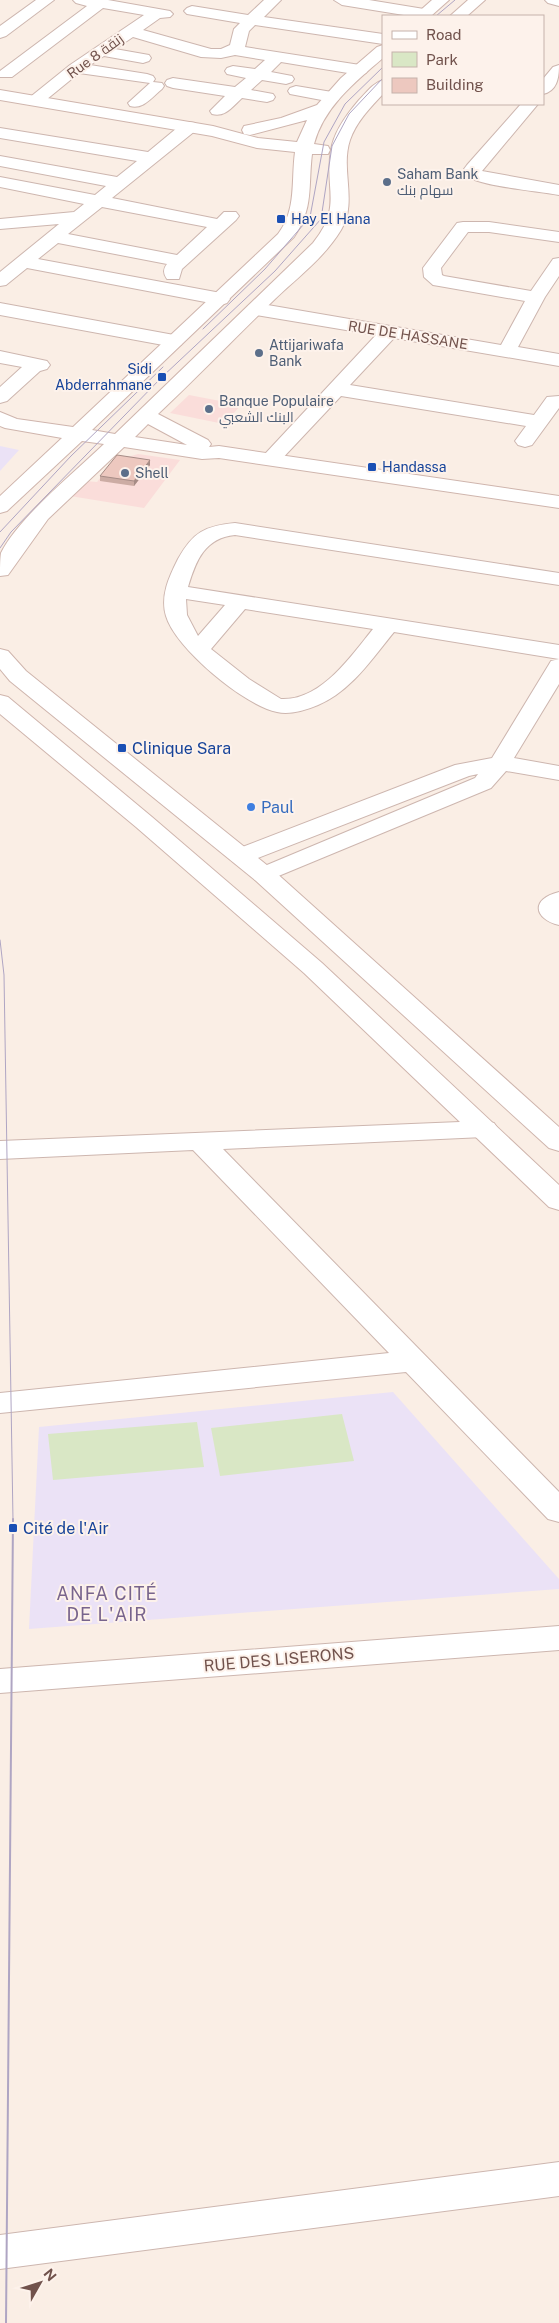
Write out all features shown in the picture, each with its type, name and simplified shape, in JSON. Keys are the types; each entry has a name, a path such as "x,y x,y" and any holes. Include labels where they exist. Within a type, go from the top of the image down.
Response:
{"street":[{"path":"0,34 46,0"},
{"path":"81,0 157,13 187,13 251,20 382,39"},
{"path":"187,13 208,0"},
{"path":"233,50 238,44 242,29 273,0"},
{"path":"342,0 423,15 441,0"},
{"path":"459,15 477,0"},
{"path":"553,0 559,1"},
{"path":"6,74 100,3"},
{"name":"Rue 8 زنقة","path":"35,101 76,68 157,13"},
{"path":"129,31 196,52 213,53 233,50 360,70"},
{"path":"100,51 143,58"},
{"path":"0,507 82,431 174,341 276,247 298,216 303,198 304,149 310,132 328,103 360,70 382,51"},
{"path":"136,103 196,52"},
{"path":"218,111 278,57"},
{"path":"76,68 166,76 238,93 267,97"},
{"path":"233,70 291,85 328,103"},
{"path":"549,87 559,70"},
{"path":"0,570 26,533 41,516 147,416 313,253 333,228 341,201 341,143 360,110 382,86"},
{"path":"0,95 213,131 257,143 304,149 341,143"},
{"path":"250,130 286,122 328,103"},
{"path":"529,105 473,169 474,174 559,190"},
{"path":"0,281 189,127"},
{"path":"213,131 310,132 341,143"},
{"path":"0,133 148,161"},
{"path":"0,139 148,161"},
{"path":"2,164 120,183"},
{"path":"0,182 222,225"},
{"path":"162,288 172,280 173,268 222,225 235,211"},
{"path":"0,224 78,217"},
{"path":"536,297 445,283 433,277 432,268 460,228 468,226 559,237"},
{"path":"54,237 181,261"},
{"path":"23,262 221,299"},
{"path":"507,351 536,297 558,265"},
{"path":"0,309 174,341"},
{"name":"RUE DE HASSANE","path":"256,309 559,360"},
{"path":"271,459 388,332"},
{"path":"0,357 38,364 0,397"},
{"path":"336,388 539,422"},
{"path":"525,441 554,401"},
{"path":"147,416 201,444"},
{"path":"0,417 12,424 82,431 202,453 220,452 559,502"},
{"path":"123,438 208,445 220,452"},
{"path":"388,625 335,686 322,695 287,706 278,706 267,702 187,636 177,617 175,591 187,563 202,538 215,532 235,529 559,579"},
{"path":"175,591 559,652"},
{"path":"200,648 240,602"},
{"path":"0,657 24,680 264,875 559,1142"},
{"path":"264,875 483,783 500,763 559,666"},
{"path":"0,702 229,894 313,968 559,1201"},
{"path":"241,856 463,770 500,763 559,773"},
{"path":"0,1150 484,1129"},
{"path":"200,1141 559,1511"},
{"path":"0,1403 414,1361"},
{"name":"RUE DES LISERONS","path":"0,1681 559,1638"},
{"path":"0,2252 559,2179"}],"shaded area":[{"path":"189,395 241,405 224,424 170,413"},
{"path":"0,446 19,450 0,471"},
{"path":"138,454 180,460 144,508 70,496 85,481 97,482 114,461"},
{"path":"393,1392 559,1579 559,1589 29,1629 39,1427"}],"green space":[{"path":"342,1414 354,1461 220,1476 211,1428"},
{"path":"197,1422 204,1467 53,1480 48,1434"}],"building":[{"name":"Shell","path":"117,455 150,460 134,481 100,476"}],"tram line":[{"path":"437,15 455,0"},
{"path":"203,329 265,269 310,217 324,142 345,104 382,68"},
{"path":"0,548 11,532 162,377 275,271 321,219 332,146 349,114 382,79"},
{"path":"0,532 71,456 163,367"},
{"path":"0,940 4,975 13,1520"},
{"path":"6,2323 13,1520"}],"place":[{"name":"Saham Bank سهام بنك","path":"387,182"},
{"name":"Hay El Hana","path":"281,219"},
{"name":"Attijariwafa Bank","path":"259,353"},
{"name":"Sidi Abderrahmane","path":"162,377"},
{"name":"Banque Populaire البنك الشعبي","path":"209,409"},
{"name":"Handassa","path":"372,467"},
{"name":"Shell","path":"125,473"},
{"name":"Clinique Sara","path":"122,748"},
{"name":"Paul","path":"251,807"},
{"name":"Cité de l'Air","path":"13,1528"}],"district":[{"name":"ANFA CITÉ DE L'AIR","path":"107,1604"}]}
